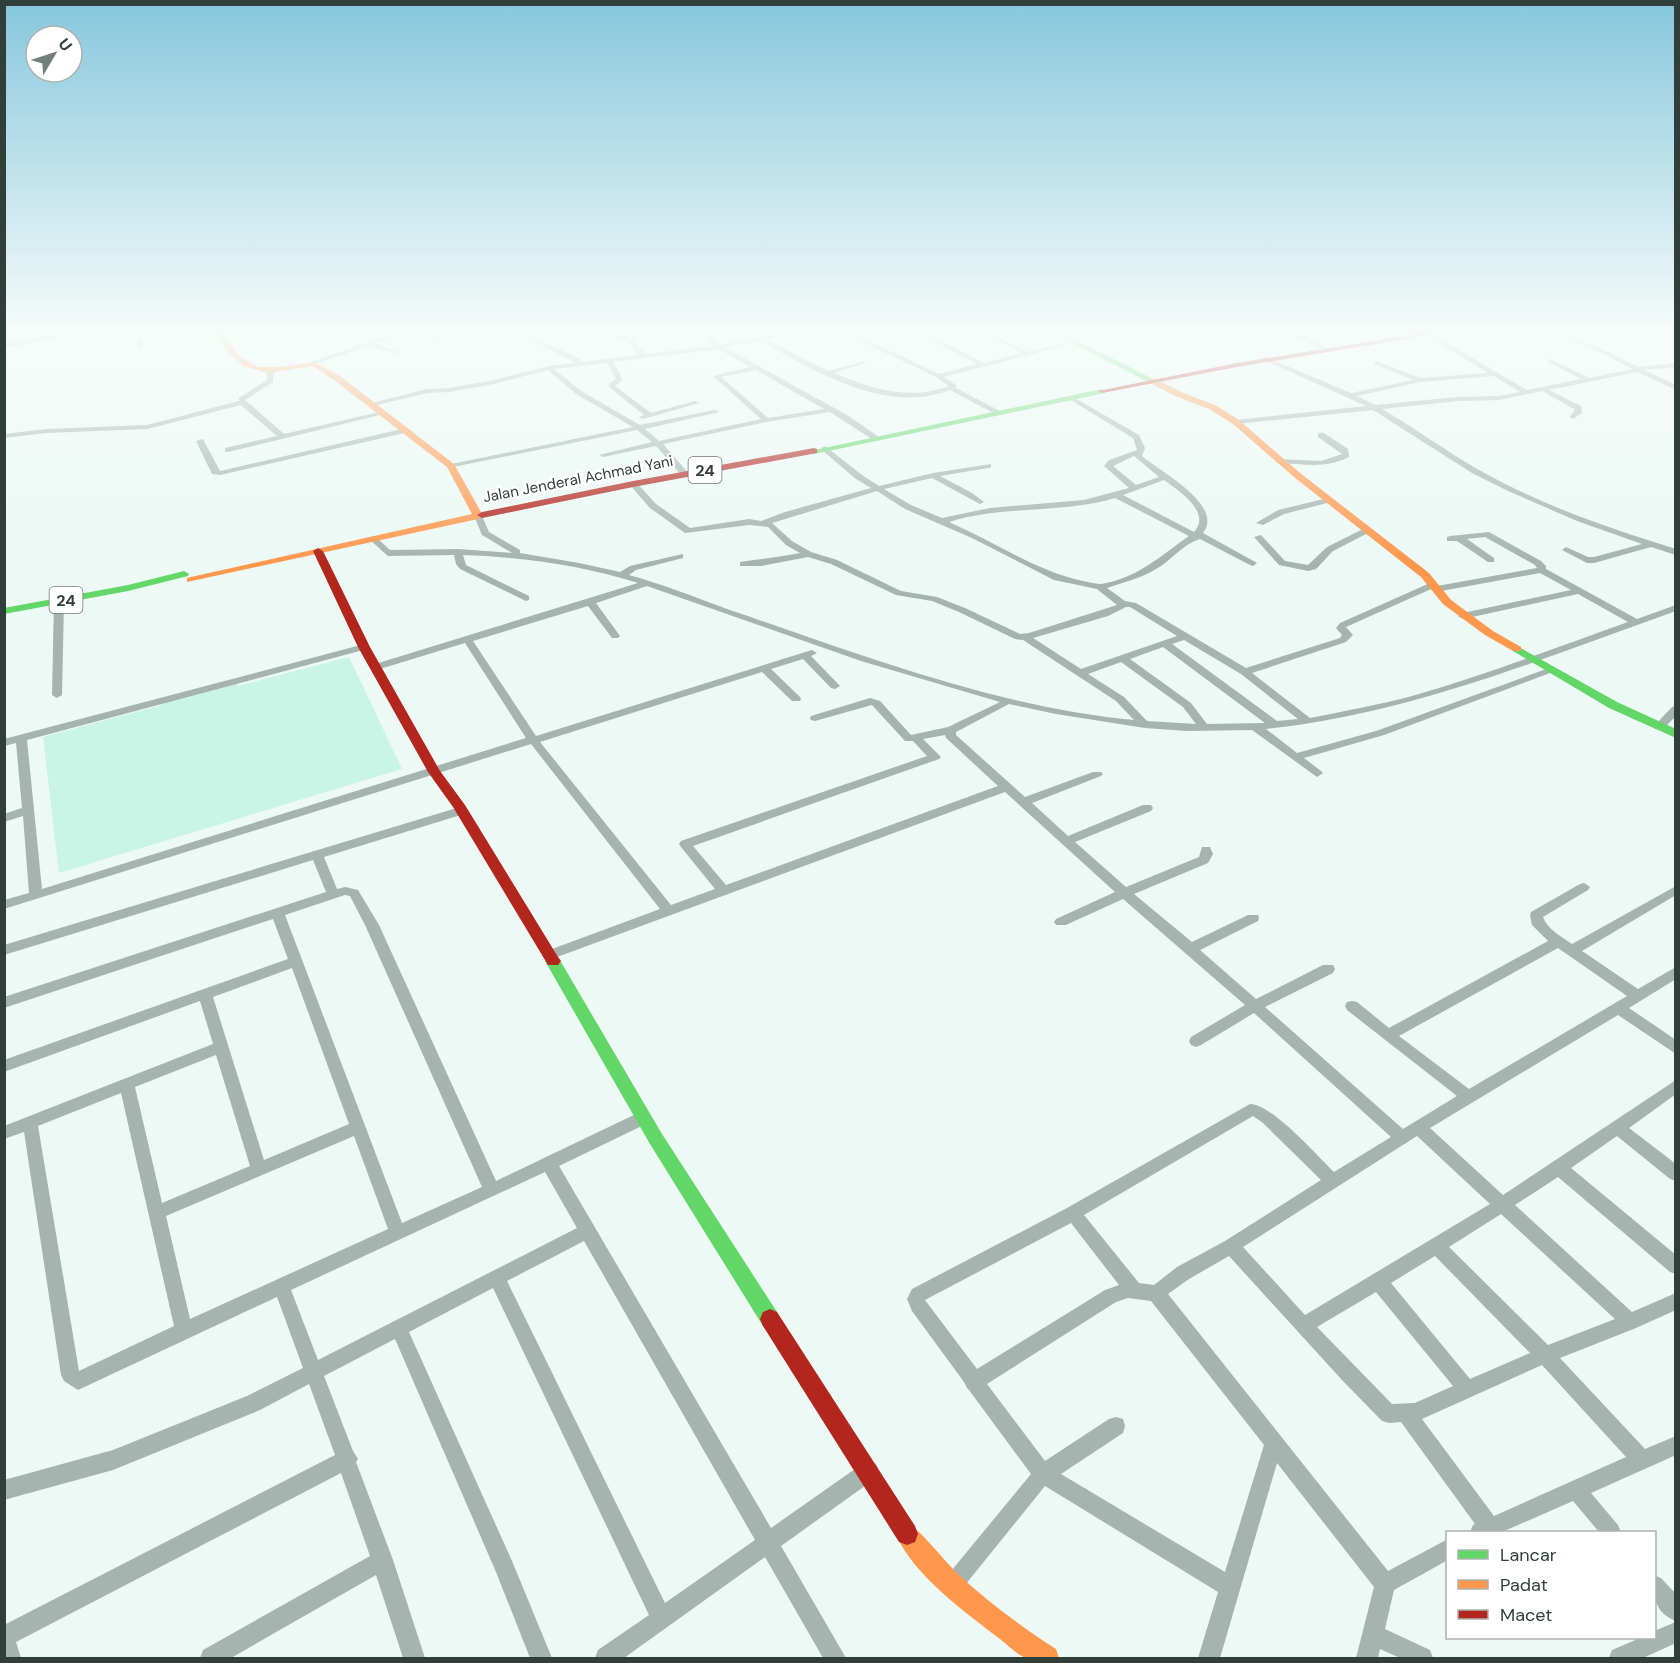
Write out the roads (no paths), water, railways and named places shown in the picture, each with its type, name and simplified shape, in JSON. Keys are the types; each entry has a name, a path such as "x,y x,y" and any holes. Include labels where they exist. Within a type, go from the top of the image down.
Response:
{"main road":[{"path":"375,407 451,466 478,516"},
{"name":"Jalan Jenderal Achmad Yani","path":"4,611 128,588 159,586 188,577 257,565 633,484 878,439 1029,407"},
{"path":"1211,407 1236,422 1279,461 1425,575 1464,616 1534,660 1613,705 1676,734"},
{"path":"318,551 364,647 435,772 549,955 643,1118 915,1546 953,1584 1007,1632 1047,1659"}],"street":[{"path":"4,436 46,431 147,427 229,407"},
{"path":"248,407 283,437"},
{"path":"604,407 640,428 659,443 685,474"},
{"path":"638,407 649,415"},
{"path":"627,421 681,407"},
{"path":"751,407 766,420"},
{"path":"825,407 878,439"},
{"path":"985,407 997,413"},
{"path":"1085,407 1136,437 1141,448 1108,466 1134,488"},
{"path":"1371,407 1501,485 1614,533 1676,552"},
{"path":"1236,422 1396,407"},
{"path":"1573,417 1578,413 1578,408 1575,407"},
{"path":"603,455 766,420 831,410"},
{"path":"451,466 715,412"},
{"path":"228,450 384,414"},
{"path":"200,441 215,472 220,473 405,430"},
{"path":"1279,461 1298,460 1320,465 1346,454 1346,451 1321,435"},
{"path":"825,448 859,477 908,507 942,521 1057,578 1100,587 1122,603 1133,605 1245,672 1306,720"},
{"path":"1100,587 1148,570 1161,562 1170,553 1198,536 1203,523 1199,507 1166,477 1143,461 1137,452"},
{"path":"764,523 879,488 933,475 988,466"},
{"path":"933,475 980,502"},
{"path":"942,521 976,512 1072,504 1114,495 1166,477"},
{"path":"633,484 653,506 688,531 693,543"},
{"path":"1114,495 1253,563"},
{"path":"1260,523 1281,512 1328,500"},
{"path":"478,516 481,527 490,538 511,550 529,556 622,575 872,662 964,690 1073,715 1144,725 1252,727 1392,705 1534,660 1676,608"},
{"path":"688,531 749,522 764,523 777,529 789,543 808,554 834,562 899,593 934,599 1018,637 1026,638 1111,612 1121,607 1122,603"},
{"path":"1258,537 1282,563 1308,568 1313,567 1330,549 1367,530"},
{"path":"1491,560 1454,538 1486,534 1538,563 1542,566 1541,570"},
{"path":"374,539 388,553 458,552 529,556"},
{"path":"1566,550 1587,560 1594,560 1649,545"},
{"path":"458,552 460,564 463,567 526,598"},
{"path":"743,564 808,554"},
{"path":"622,575 641,566 680,556"},
{"path":"1245,672 1343,640 1348,635 1341,628 1343,626 1435,587 1541,570 1636,622"},
{"path":"376,667 590,603 646,583"},
{"path":"1464,616 1579,591"},
{"path":"57,695 59,601"},
{"path":"590,603 615,636"},
{"path":"1081,673 1186,636"},
{"path":"1026,638 1120,699 1144,725"},
{"path":"468,640 533,740 668,910"},
{"path":"1164,643 1275,725"},
{"path":"4,743 364,647"},
{"path":"4,905 808,654 835,686"},
{"path":"1122,658 1187,705 1204,727"},
{"path":"764,668 796,699"},
{"path":"1295,757 1380,733 1553,670"},
{"path":"815,718 870,701 876,704 909,739 951,730 1004,704 1006,700"},
{"path":"1659,727 1676,709"},
{"path":"1252,727 1259,729 1317,773"},
{"path":"951,730 950,736 954,742 1256,1005 1403,1137"},
{"path":"21,738 36,896"},
{"path":"723,890 685,844 934,757 918,741"},
{"path":"1024,802 1097,774"},
{"path":"549,955 1006,786"},
{"path":"1067,841 1147,808"},
{"path":"4,818 29,810"},
{"path":"4,950 460,811"},
{"path":"1061,922 1124,892 1204,860 1208,854 1206,850"},
{"path":"316,855 333,894"},
{"path":"1584,887 1536,915 1537,922 1558,941 1638,996"},
{"path":"1572,950 1675,890"},
{"path":"4,1003 333,894 345,891 354,893 372,925 492,1190"},
{"path":"277,912 398,1233"},
{"path":"1190,949 1253,918"},
{"path":"1388,1035 1558,941"},
{"path":"4,1066 295,962"},
{"path":"1196,1041 1256,1005 1328,969"},
{"path":"1156,1293 1183,1273 1231,1246 1403,1137 1676,972"},
{"path":"205,994 259,1169"},
{"path":"1352,1006 1469,1097"},
{"path":"1618,1008 1676,1048"},
{"path":"4,1133 221,1047"},
{"path":"127,1085 184,1330"},
{"path":"1304,1325 1379,1282 1559,1168 1676,1086"},
{"path":"1231,1588 1043,1474 973,1382 916,1299 918,1295 1073,1213 1239,1116 1256,1110 1268,1118 1333,1181"},
{"path":"30,1123 70,1377 78,1380 549,1164 643,1118"},
{"path":"156,1213 358,1127"},
{"path":"1419,1128 1630,1322"},
{"path":"1618,1128 1676,1174"},
{"path":"549,1164 835,1659"},
{"path":"1559,1168 1676,1266"},
{"path":"1073,1213 1133,1289"},
{"path":"4,1490 113,1460 253,1403 587,1231"},
{"path":"1231,1246 1377,1404 1389,1414 1415,1412 1676,1301"},
{"path":"1436,1246 1545,1355 1642,1461"},
{"path":"497,1278 661,1617"},
{"path":"1379,1282 1467,1389"},
{"path":"281,1285 348,1459 414,1659"},
{"path":"973,1382 1111,1296 1133,1289 1156,1293 1385,1584"},
{"path":"399,1329 505,1568 541,1659"},
{"path":"1406,1413 1485,1530 1676,1445"},
{"path":"953,1584 1043,1474 1116,1426"},
{"path":"1209,1659 1274,1442"},
{"path":"10,1659 5,1636 348,1459"},
{"path":"606,1659 661,1617 869,1471"},
{"path":"1577,1491 1609,1531"},
{"path":"1368,1659 1385,1584 1446,1550"},
{"path":"211,1659 383,1560"},
{"path":"1656,1587 1676,1611"},
{"path":"1620,1659 1676,1632"},
{"path":"1373,1634 1422,1659"}]}
